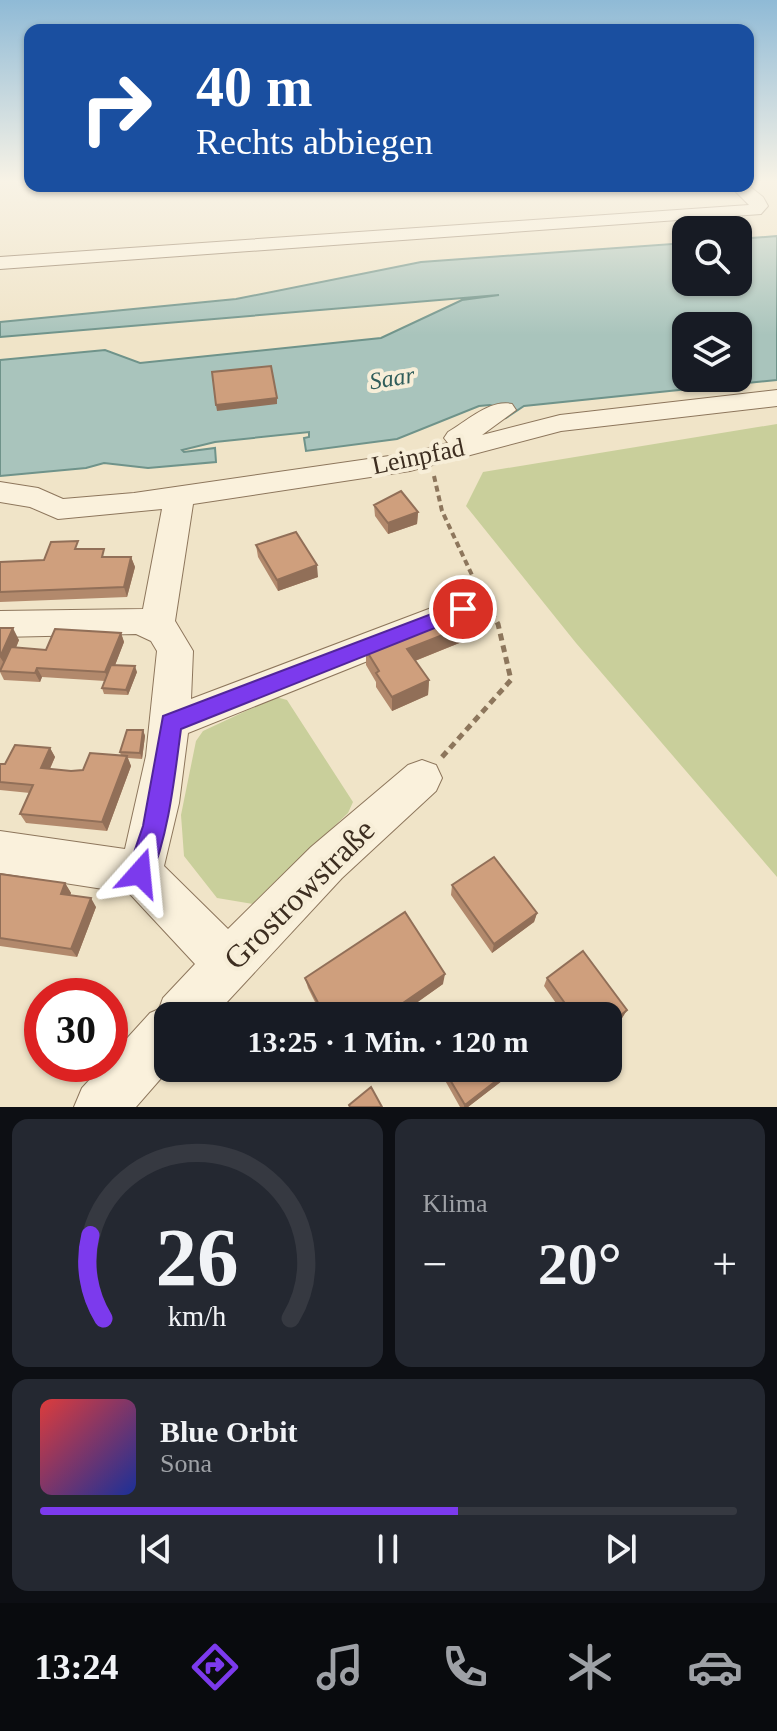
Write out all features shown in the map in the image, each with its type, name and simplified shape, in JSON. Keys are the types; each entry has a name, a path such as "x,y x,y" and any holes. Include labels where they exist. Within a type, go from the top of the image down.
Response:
{"street":[{"path":"0,263 446,232"},
{"name":"Leinpfad","path":"0,492 38,498 58,509 179,497 428,458 560,423 777,398"},
{"path":"428,458 503,410"},
{"path":"140,873 155,826 171,723 175,650 157,624 179,497"},
{"path":"171,723 463,609"},
{"path":"0,624 136,621 157,624"},
{"name":"Grostrowstraße","path":"193,1002 365,824 422,778"},
{"path":"0,852 140,873 228,963"},
{"path":"101,1107 154,1047"}],"path":[{"path":"422,778 511,680 498,624 442,511 428,458"}],"green space":[{"path":"777,424 777,877 576,643 466,506 483,472"},
{"path":"276,697 287,700 353,802 348,813 253,904 217,898 184,856 181,815 196,741 203,731"}],"water":[{"name":"Saar","path":"777,236 777,380 752,383 752,312 672,312 672,391 524,406 506,418 503,409 479,406 397,439 306,451 304,438 309,437 309,432 215,442 182,450 215,448 216,462 148,468 104,463 86,468 0,476 0,360 105,350 140,363 381,338 462,300 499,295 0,337 0,322 236,299 421,262 672,244 672,296 752,296 752,238"}],"building":[{"path":"271,366 277,398 216,405 212,372"},
{"path":"401,491 418,512 388,523 374,505"},
{"path":"296,532 317,565 277,580 256,545"},
{"path":"78,541 75,549 104,549 102,557 131,557 124,587 0,592 0,562 44,560 51,542"},
{"path":"477,606 486,618 407,649 429,680 392,697 366,650"},
{"path":"0,628 13,628 0,657"},
{"path":"55,629 121,633 105,672 37,668 35,673 0,671 11,647 46,650"},
{"path":"111,665 135,666 126,690 102,688"},
{"path":"127,730 143,730 140,753 120,752"},
{"path":"15,745 50,748 41,768 71,771 83,770 90,753 127,756 102,822 20,814 33,785 0,782 0,764 5,764"},
{"path":"494,857 537,913 494,944 452,885"},
{"path":"0,874 65,883 61,894 91,898 71,949 0,938"},
{"path":"405,912 445,974 404,1002 318,1002 305,978"},
{"path":"583,951 621,1002 564,1002 547,978"},
{"path":"451,1082 495,1082 465,1105"},
{"path":"371,1087 382,1107 350,1107 349,1105"}],"route":[{"path":"140,873 155,826 171,723 463,609"}]}
